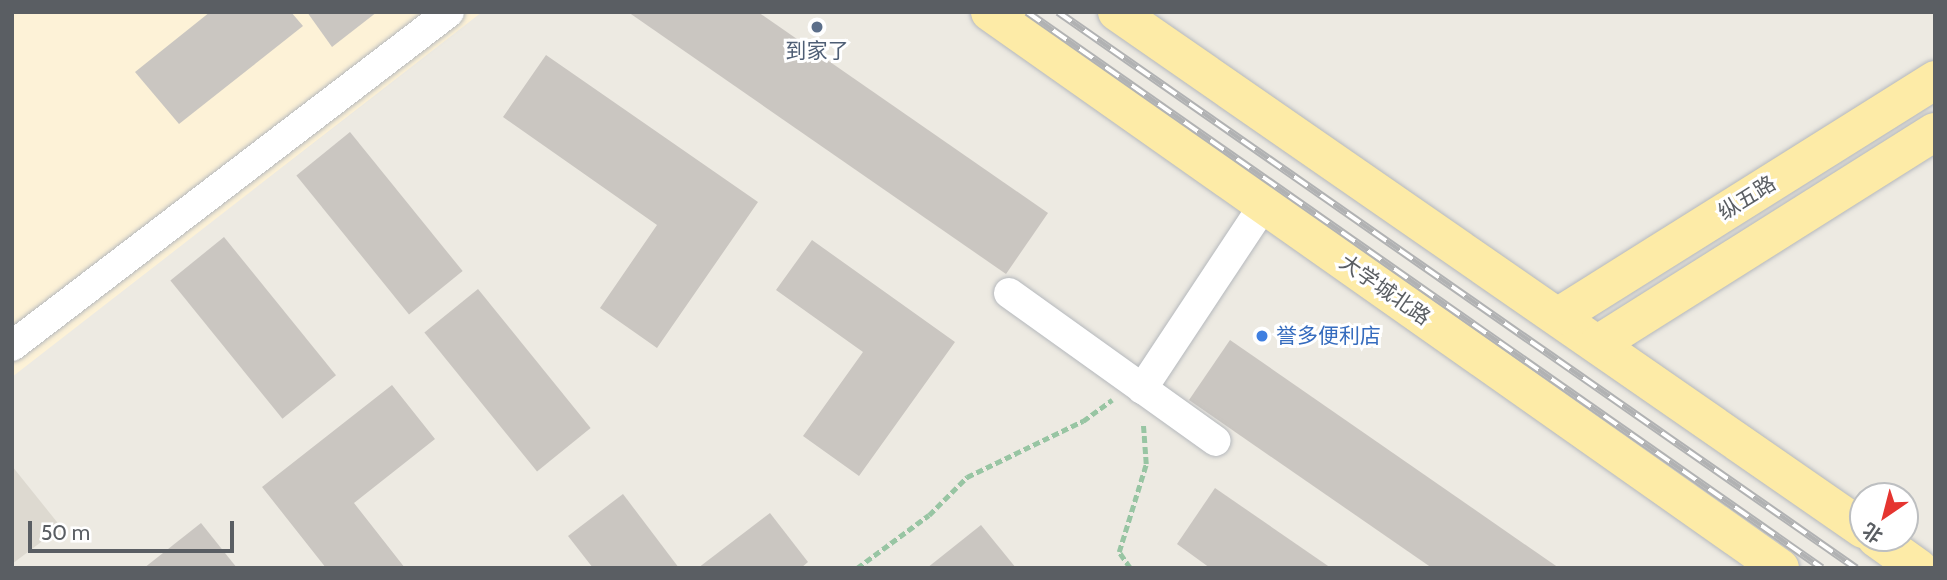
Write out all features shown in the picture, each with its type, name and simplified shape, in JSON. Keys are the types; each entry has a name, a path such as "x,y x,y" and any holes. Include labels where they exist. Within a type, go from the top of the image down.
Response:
{"main road":[{"name":"大学城北路","path":"989,12 1780,568"},
{"path":"1117,12 1849,519"},
{"name":"纵五路","path":"1559,316 1935,80"},
{"name":"纵五路","path":"1598,344 1935,132"},
{"path":"1896,552 1918,568"}],"lane":[{"path":"12,346 449,12"},
{"path":"1142,389 1264,205"},
{"path":"1009,293 1216,440"}],"path":[{"path":"858,568 929,515 967,477 1083,421 1115,397 1142,389 1146,464 1119,552 1130,568"},
{"path":"816,568 833,568"}],"shaded area":[{"path":"12,12 482,12 12,377"},
{"path":"12,466 61,527 12,564"}],"building":[{"path":"210,12 291,12 303,26 179,124 135,72"},
{"path":"307,12 377,12 332,47"},
{"path":"628,12 758,12 1048,213 1006,274"},
{"path":"546,55 758,202 657,348 600,308 657,225 503,117"},
{"path":"350,132 463,271 409,315 296,175"},
{"path":"224,237 336,375 282,419 170,280"},
{"path":"812,240 955,342 859,476 803,436 863,352 776,290"},
{"path":"478,289 591,428 537,472 424,332"},
{"path":"1230,340 1559,568 1432,568 1189,400"},
{"path":"392,385 435,439 354,503 405,568 326,568 262,487"},
{"path":"1215,488 1331,568 1210,568 1177,544"},
{"path":"623,494 679,568 593,568 568,536"},
{"path":"770,513 808,562 801,568 698,568"},
{"path":"201,523 237,568 144,568"},
{"path":"981,525 1016,568 927,568"}],"railway":[{"path":"1027,12 1822,568"},
{"path":"1058,12 1856,568"}],"place":[{"name":"到家了","path":"817,27"},
{"name":"誉多便利店","path":"1262,336"}]}
